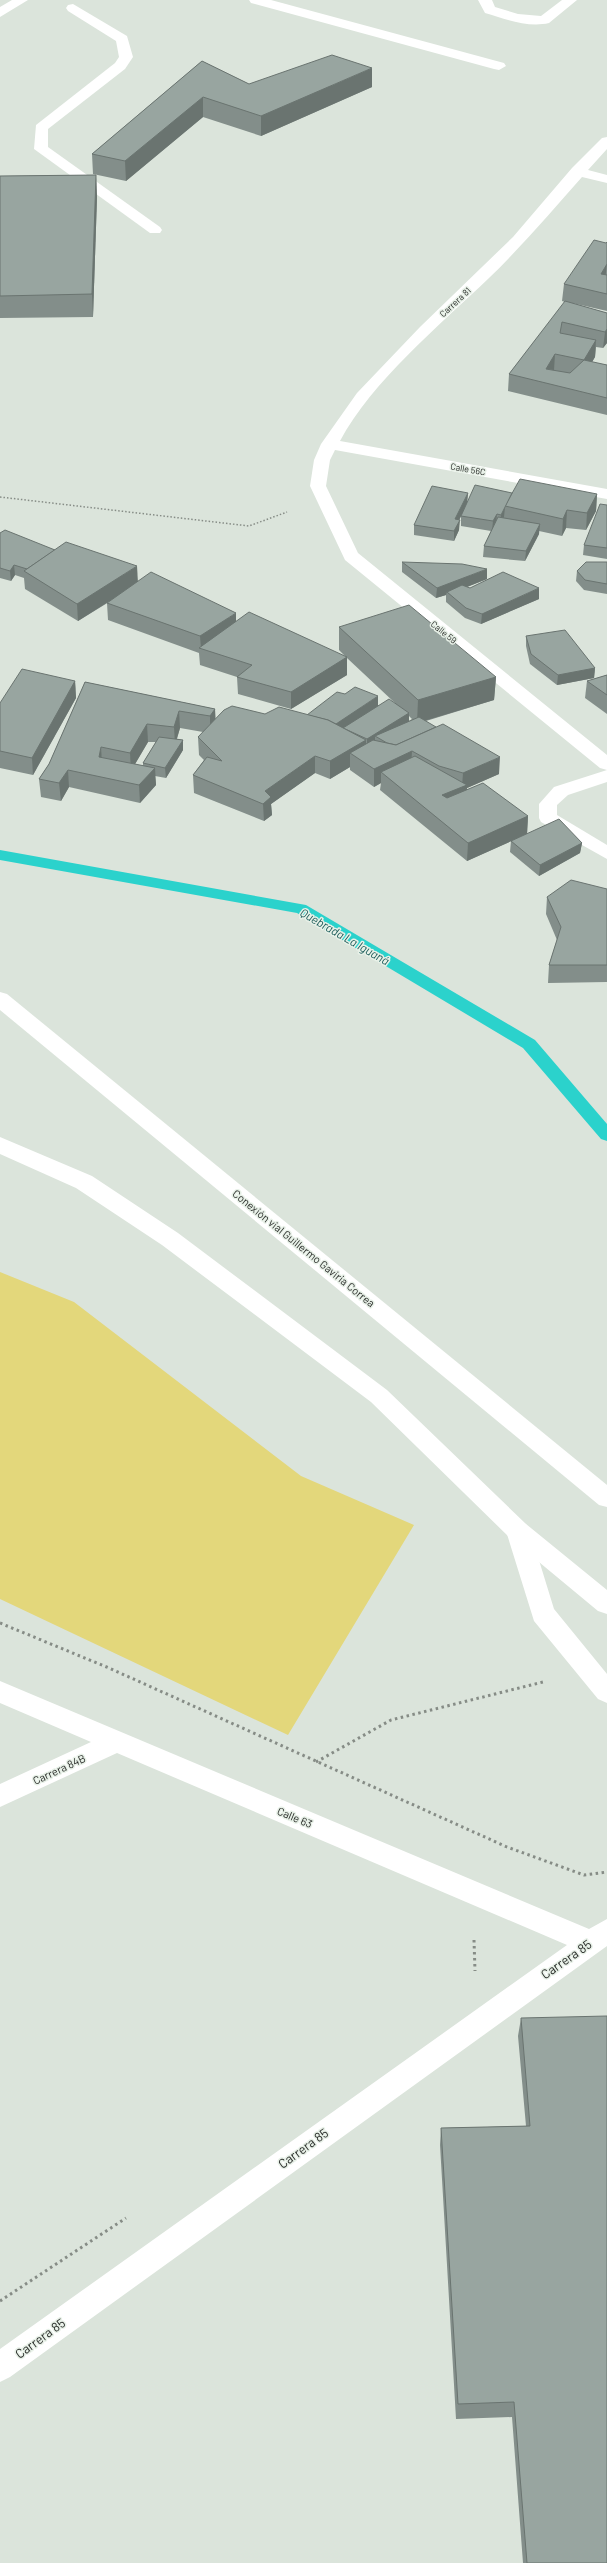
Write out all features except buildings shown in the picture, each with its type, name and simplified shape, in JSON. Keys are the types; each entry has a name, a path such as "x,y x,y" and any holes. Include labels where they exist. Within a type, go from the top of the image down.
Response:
{"main road":[{"path":"0,13 21,0"},
{"path":"256,0 499,66"},
{"path":"485,0 490,10 517,18 544,20 570,0"},
{"path":"73,8 122,39 126,57 120,66 41,128 41,149 155,230"},
{"name":"Carrera 81","path":"317,473 329,444 361,399 410,344 506,254 577,171 607,141"},
{"path":"577,171 607,179"},
{"name":"Calle 56C","path":"329,444 607,494"},
{"name":"Calle 59","path":"317,473 318,486 325,498 350,556 607,764"},
{"path":"607,776 561,792 548,804 548,818 607,853"},
{"name":"Conexión vial Guillermo Gaviria Correa","path":"0,999 607,1498"},
{"path":"0,1145 84,1182 170,1239 379,1396 518,1531 607,1604"},
{"path":"518,1531 543,1614 607,1692"},
{"name":"Calle 63","path":"0,1692 598,1936"},
{"name":"Carrera 84B","path":"0,1796 118,1741"},
{"name":"Carrera 85","path":"0,2367 598,1936"}],"path":[{"path":"0,497 249,526 325,498"},
{"path":"0,1623 109,1668 507,1847 584,1875 607,1872"},
{"path":"316,1762 392,1720 545,1681"}],"shaded area":[{"path":"0,1272 74,1302 301,1476 414,1525 288,1735 0,1599"}],"waterway":[{"name":"Quebrada La Iguaná","path":"0,855 301,909 529,1044 607,1135"}]}
